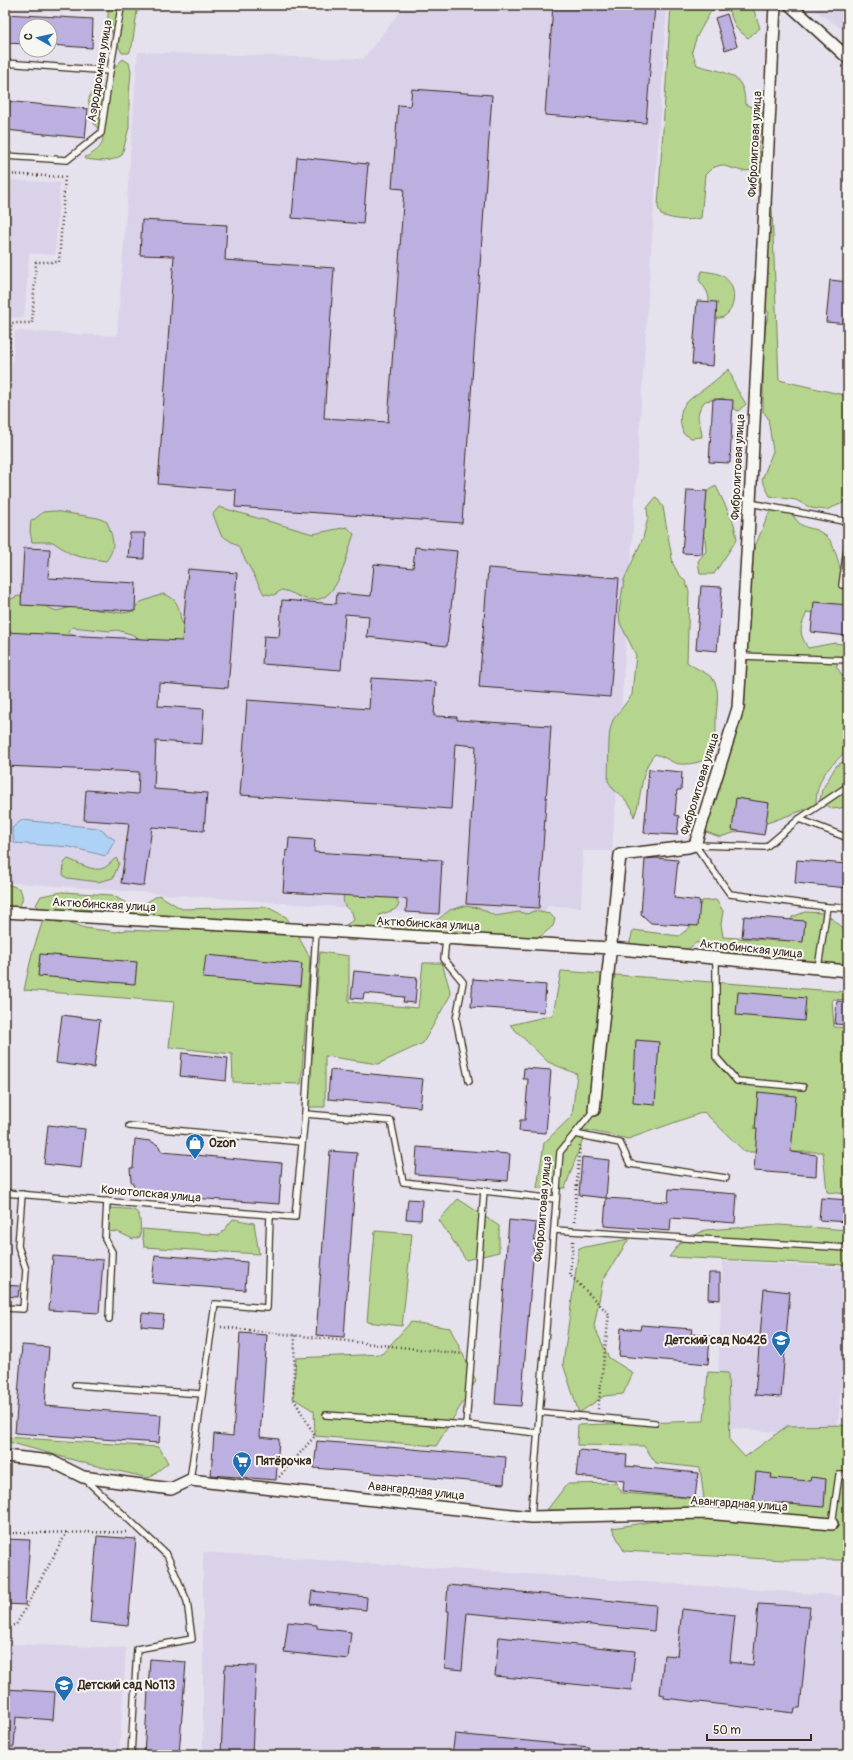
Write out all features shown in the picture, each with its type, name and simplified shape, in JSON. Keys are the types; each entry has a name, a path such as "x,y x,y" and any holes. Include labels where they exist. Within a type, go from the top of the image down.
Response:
{"street":[{"name":"Фибролитовая улица","path":"594,1110 620,855 695,845 738,708 750,503 775,5"},
{"path":"790,5 848,58"},
{"name":"Актюбинская улица","path":"5,912 610,948 848,971"},
{"path":"5,1456 51,1461 83,1477 172,1489 190,1480"},
{"name":"Авангардная улица","path":"190,1480 531,1517 705,1513 832,1524"}],"lane":[{"name":"Аэродромная улица","path":"5,156 67,160 102,133 110,71 121,8 117,5"},
{"path":"5,63 110,71"},
{"path":"750,503 848,522"},
{"path":"842,585 848,541"},
{"path":"741,656 848,660"},
{"path":"695,845 766,847 799,819 848,786"},
{"path":"799,819 848,838"},
{"path":"695,845 730,894 827,907 848,908"},
{"path":"818,968 827,907"},
{"path":"129,1126 302,1142 316,931"},
{"path":"446,938 444,959 463,982 456,1019 469,1081"},
{"path":"716,958 716,1057 737,1082 802,1087"},
{"name":"Фибролитовая улица","path":"531,1517 560,1152 578,1135 594,1110"},
{"path":"305,1114 391,1121 403,1182 556,1199"},
{"path":"578,1135 620,1143 630,1164 726,1178"},
{"name":"Конотопская улица","path":"5,1193 294,1217 302,1142"},
{"path":"466,1425 484,1191"},
{"path":"5,1308 23,1309 26,1270 18,1246 22,1194"},
{"path":"107,1201 105,1240 112,1252 109,1319"},
{"path":"190,1480 215,1304 267,1308 270,1215"},
{"path":"554,1230 848,1248"},
{"path":"75,1385 202,1394"},
{"path":"539,1412 655,1423"},
{"path":"326,1416 466,1425 538,1433"},
{"path":"832,1524 839,1475 848,1475"},
{"path":"83,1477 167,1555 187,1601 192,1639 137,1649 131,1755"}],"path":[{"path":"5,174 65,178 59,262 36,262 32,323 12,323 7,363 5,363"},
{"path":"578,1135 574,1231 570,1275 609,1314 597,1417"},
{"path":"212,1326 471,1354"},
{"path":"269,1489 315,1436 293,1398 295,1335"},
{"path":"5,1626 16,1625 68,1532"},
{"path":"5,1533 143,1532"}],"shaded area":[{"path":"403,5 667,5 612,851 583,851 581,907 548,906 540,919 406,912 5,882 5,449 15,331 117,336 138,52 363,59 403,8"},
{"path":"811,5 848,5 848,33 813,9"},
{"path":"5,180 60,183 55,255 29,253 24,318 7,317 5,336"},
{"name":"Детский сад №426","path":"723,1261 848,1268 848,1288 837,1438 716,1426"},
{"path":"203,1552 848,1596 848,1755 203,1755"},
{"name":"Детский сад №113","path":"5,1644 126,1648 119,1755 5,1755"}],"green space":[{"path":"111,5 138,5 132,46 129,53 122,53 110,29 108,17"},
{"path":"671,5 752,5 760,28 748,38 736,28 728,9 711,11 697,36 692,51 697,65 724,72 737,79 744,93 745,104 764,113 754,170 742,171 721,165 712,168 705,175 701,218 691,220 676,219 661,215 658,207"},
{"path":"123,59 129,63 131,71 129,127 122,155 118,158 100,161 86,159 85,157 96,151 103,141 101,132 93,121 89,98 93,92 105,87 112,71"},
{"path":"768,113 779,380 848,396 848,501 826,510 811,508 796,500 770,496 762,480 773,451 768,418 763,411 763,375 761,354 769,313 760,302 753,286 756,274 761,267 761,204 756,174 764,123"},
{"path":"5,195 10,195 5,267"},
{"path":"702,271 721,275 729,281 733,290 734,298 732,307 728,313 722,317 715,318 708,313 708,295 699,280"},
{"path":"729,369 736,388 746,404 738,411 730,406 724,398 705,401 698,415 702,437 691,438 683,433 680,417 684,406"},
{"path":"716,486 734,524 737,539 714,574 700,574 698,561 706,551 705,538 688,517 703,495"},
{"path":"656,497 663,507 673,564 685,581 689,591 687,662 713,679 717,687 718,697 716,731 712,752 702,761 689,764 680,764 655,754 646,768 634,817 632,808 622,796 614,790 608,781 609,740 613,720 632,695 636,655 620,623 619,612 624,580 643,538 648,518 647,508"},
{"path":"789,506 793,516 798,522 822,533 828,538 835,552 843,582 848,581 848,618 807,612 801,630 801,634 808,648 835,643 848,645 845,658 836,666 848,684 848,712 842,728 847,741 847,746 843,754 821,779 816,804 770,822 720,837 698,829 734,723 751,563 754,549 771,508"},
{"path":"219,507 313,534 347,527 354,534 345,564 335,585 329,593 321,599 311,600 282,590 274,595 264,594 238,546 221,535 213,514"},
{"path":"54,511 98,518 107,522 111,533 113,547 106,561 71,554 53,542 32,542 30,531 31,520 35,519 43,512"},
{"path":"163,594 173,599 179,609 188,645 145,642 131,634 117,630 110,631 72,627 67,632 81,637 5,644 5,608 11,599 18,596 40,603 57,611 71,607 90,607 97,610 122,613 130,612 141,602"},
{"path":"848,753 848,807 832,809 820,800 822,790 836,766 847,759"},
{"path":"116,858 119,863 113,878 98,882 67,878 63,875 64,863 68,859 91,868 100,869 106,867"},
{"path":"5,883 20,889 22,900 21,904 17,908 5,908"},
{"path":"62,892 112,895 131,906 142,905 159,895 182,909 267,907 286,917 310,958 301,1084 233,1082 232,1054 169,1047 174,1002 24,990 32,954 43,920 116,932 126,930 168,932 177,928 173,919 163,916 94,909 44,912 36,905 41,896"},
{"path":"344,893 396,898 399,905 394,910 379,915 385,920 400,919 430,922 437,920 450,910 464,906 480,908 495,916 519,912 527,914 534,911 550,914 555,919 553,926 536,940 477,947 429,942 414,943 385,939 361,939 354,941 346,940 340,935 341,928 354,920 352,912 344,904"},
{"path":"716,900 723,911 721,924 723,937 778,941 789,932 792,917 805,912 823,913 844,929 848,942 848,968 747,952 719,955 706,952 697,942 687,950 629,946 633,930 679,936 690,927 702,901"},
{"path":"320,952 349,956 349,1002 418,1008 423,963 442,963 451,994 423,1043 378,1064 325,1056 325,1107 308,1107"},
{"path":"561,971 848,992 848,1000 832,999 834,1027 848,1028 848,1194 827,1192 823,1152 745,1152 704,1112 628,1139 586,1130 565,1188 537,1188 544,1143 572,1116 577,1074 548,1062 510,1025 553,1015"},
{"path":"458,1199 499,1226 499,1252 466,1260 439,1220"},
{"path":"109,1208 136,1211 140,1219 140,1237 133,1239 118,1232 107,1231"},
{"path":"233,1219 254,1223 259,1254 144,1247 142,1229 220,1235"},
{"path":"779,1225 848,1230 848,1265 669,1257 680,1243 705,1230"},
{"path":"375,1231 412,1234 402,1326 367,1322"},
{"path":"629,1239 603,1280 594,1326 609,1358 633,1373 623,1394 604,1396 579,1413 563,1364 579,1248"},
{"path":"411,1322 450,1328 476,1381 436,1446 315,1436 314,1411 293,1398 296,1358 382,1354"},
{"path":"708,1372 728,1373 730,1441 745,1457 787,1426 848,1425 848,1560 785,1560 624,1551 612,1528 668,1519 547,1510 567,1484 616,1483 622,1493 704,1499 700,1468 656,1463 644,1446 577,1445 578,1425 704,1421"},
{"path":"5,1437 159,1447 168,1463 149,1478 88,1464 5,1441"}],"water":[{"path":"22,820 98,828 115,840 106,856 70,847 14,843 12,828"}],"building":[{"path":"553,5 655,5 646,123 545,115"},
{"path":"5,14 93,19 92,48 58,46 58,18 18,18 18,44 5,43"},
{"path":"727,14 737,46 725,50 715,18"},
{"path":"412,89 492,95 462,523 235,507 236,490 158,484 174,256 140,255 142,220 227,225 225,260 334,268 324,418 388,422 404,189 392,188 398,105 410,106"},
{"path":"5,101 88,109 85,138 5,130"},
{"path":"297,157 368,164 363,224 292,218"},
{"path":"830,280 848,282 848,324 826,322"},
{"path":"697,301 717,302 713,366 692,364"},
{"path":"713,399 733,400 730,463 709,462"},
{"path":"687,490 707,491 702,554 682,553"},
{"path":"130,533 145,533 144,559 128,558"},
{"path":"415,547 457,551 447,646 367,637 369,616 345,614 341,670 262,664 264,636 279,637 282,600 336,604 337,593 371,596 374,564 413,568"},
{"path":"24,548 50,549 48,578 136,583 135,611 21,605"},
{"path":"488,568 619,578 610,697 479,687"},
{"path":"188,569 237,573 228,688 159,683 158,706 204,709 202,744 156,741 154,789 207,793 204,831 152,827 144,886 121,883 129,823 84,820 86,790 138,794 139,772 5,766 5,632 182,641"},
{"path":"701,586 722,587 717,651 696,649"},
{"path":"814,602 848,605 848,636 811,632"},
{"path":"371,678 436,682 434,716 457,717 457,720 551,726 539,908 466,904 476,746 455,744 451,809 240,795 247,700 369,709"},
{"path":"649,769 682,772 681,790 677,790 675,815 679,816 677,835 644,833"},
{"path":"736,798 769,803 764,835 732,830"},
{"path":"289,838 315,840 314,852 442,860 439,914 406,912 407,899 283,892 286,850 288,851"},
{"path":"656,858 678,860 674,898 700,901 698,926 651,923 641,914 645,859"},
{"path":"797,860 848,864 848,888 795,883"},
{"path":"744,916 805,921 803,942 742,937"},
{"path":"40,954 137,962 135,984 38,976"},
{"path":"206,955 302,964 300,986 203,978"},
{"path":"354,971 417,977 415,1003 403,1002 404,997 364,993 363,999 351,998"},
{"path":"473,979 546,985 544,1012 471,1007"},
{"path":"738,992 806,998 804,1021 736,1015"},
{"path":"837,1001 848,1002 848,1025 835,1024"},
{"path":"62,1015 100,1020 94,1068 56,1063"},
{"path":"636,1040 659,1042 655,1105 633,1103"},
{"path":"182,1053 228,1058 226,1081 180,1076"},
{"path":"524,1068 551,1070 546,1133 519,1131 520,1120 525,1120 528,1079 523,1079"},
{"path":"330,1070 423,1079 420,1107 328,1099"},
{"path":"758,1092 796,1096 791,1152 817,1155 816,1176 754,1171"},
{"path":"48,1125 85,1129 81,1168 44,1164"},
{"path":"135,1139 150,1141 158,1145 162,1152 282,1163 279,1204 150,1195 138,1191 131,1181 130,1168 133,1168"},
{"path":"417,1147 510,1154 508,1181 415,1174"},
{"path":"330,1151 357,1153 344,1337 316,1335"},
{"path":"582,1157 609,1160 606,1198 579,1195"},
{"path":"669,1189 737,1194 735,1223 671,1218 670,1231 604,1226 606,1198 668,1202"},
{"path":"821,1198 848,1200 848,1222 819,1220"},
{"path":"408,1199 422,1200 421,1220 406,1219"},
{"path":"509,1220 536,1223 521,1406 495,1404"},
{"path":"155,1255 247,1262 245,1290 152,1283"},
{"path":"53,1256 103,1260 99,1313 49,1310"},
{"path":"709,1273 720,1273 720,1300 708,1299"},
{"path":"5,1285 19,1286 18,1297 5,1296"},
{"path":"764,1289 790,1292 781,1397 755,1395"},
{"path":"142,1313 164,1315 162,1328 141,1326"},
{"path":"641,1325 692,1329 691,1334 710,1336 708,1364 619,1356 621,1328 640,1330"},
{"path":"240,1333 267,1335 260,1437 279,1439 276,1480 211,1475 214,1434 233,1436"},
{"path":"22,1345 49,1347 45,1406 161,1415 159,1443 15,1433"},
{"path":"317,1441 506,1457 504,1484 314,1468"},
{"path":"579,1450 627,1455 626,1466 698,1473 695,1498 623,1491 624,1481 576,1476"},
{"path":"756,1472 772,1474 771,1478 810,1481 811,1477 826,1479 824,1507 753,1501"},
{"path":"97,1536 136,1539 128,1626 90,1622"},
{"path":"5,1539 30,1540 25,1605 5,1604"},
{"path":"448,1585 656,1605 654,1631 467,1613 462,1670 445,1668 449,1611 446,1611"},
{"path":"312,1591 367,1597 366,1610 310,1604"},
{"path":"758,1604 810,1607 800,1708 795,1708 794,1713 664,1698 664,1695 660,1694 664,1655 677,1656 682,1609 735,1615 730,1662 753,1665"},
{"path":"288,1622 317,1625 317,1628 351,1632 348,1659 284,1652"},
{"path":"499,1637 635,1651 631,1690 495,1676"},
{"path":"150,1659 186,1662 179,1755 144,1755"},
{"path":"225,1665 256,1666 252,1755 221,1755"},
{"path":"5,1689 55,1692 53,1720 16,1717 14,1747 5,1747"},
{"path":"455,1734 589,1747 589,1755 452,1755"}],"place":[{"name":"Ozon","path":"195,1160"},
{"name":"Детский сад №426","path":"781,1357"},
{"name":"Пятёрочка","path":"242,1478"},
{"name":"Детский сад №113","path":"64,1702"}]}
